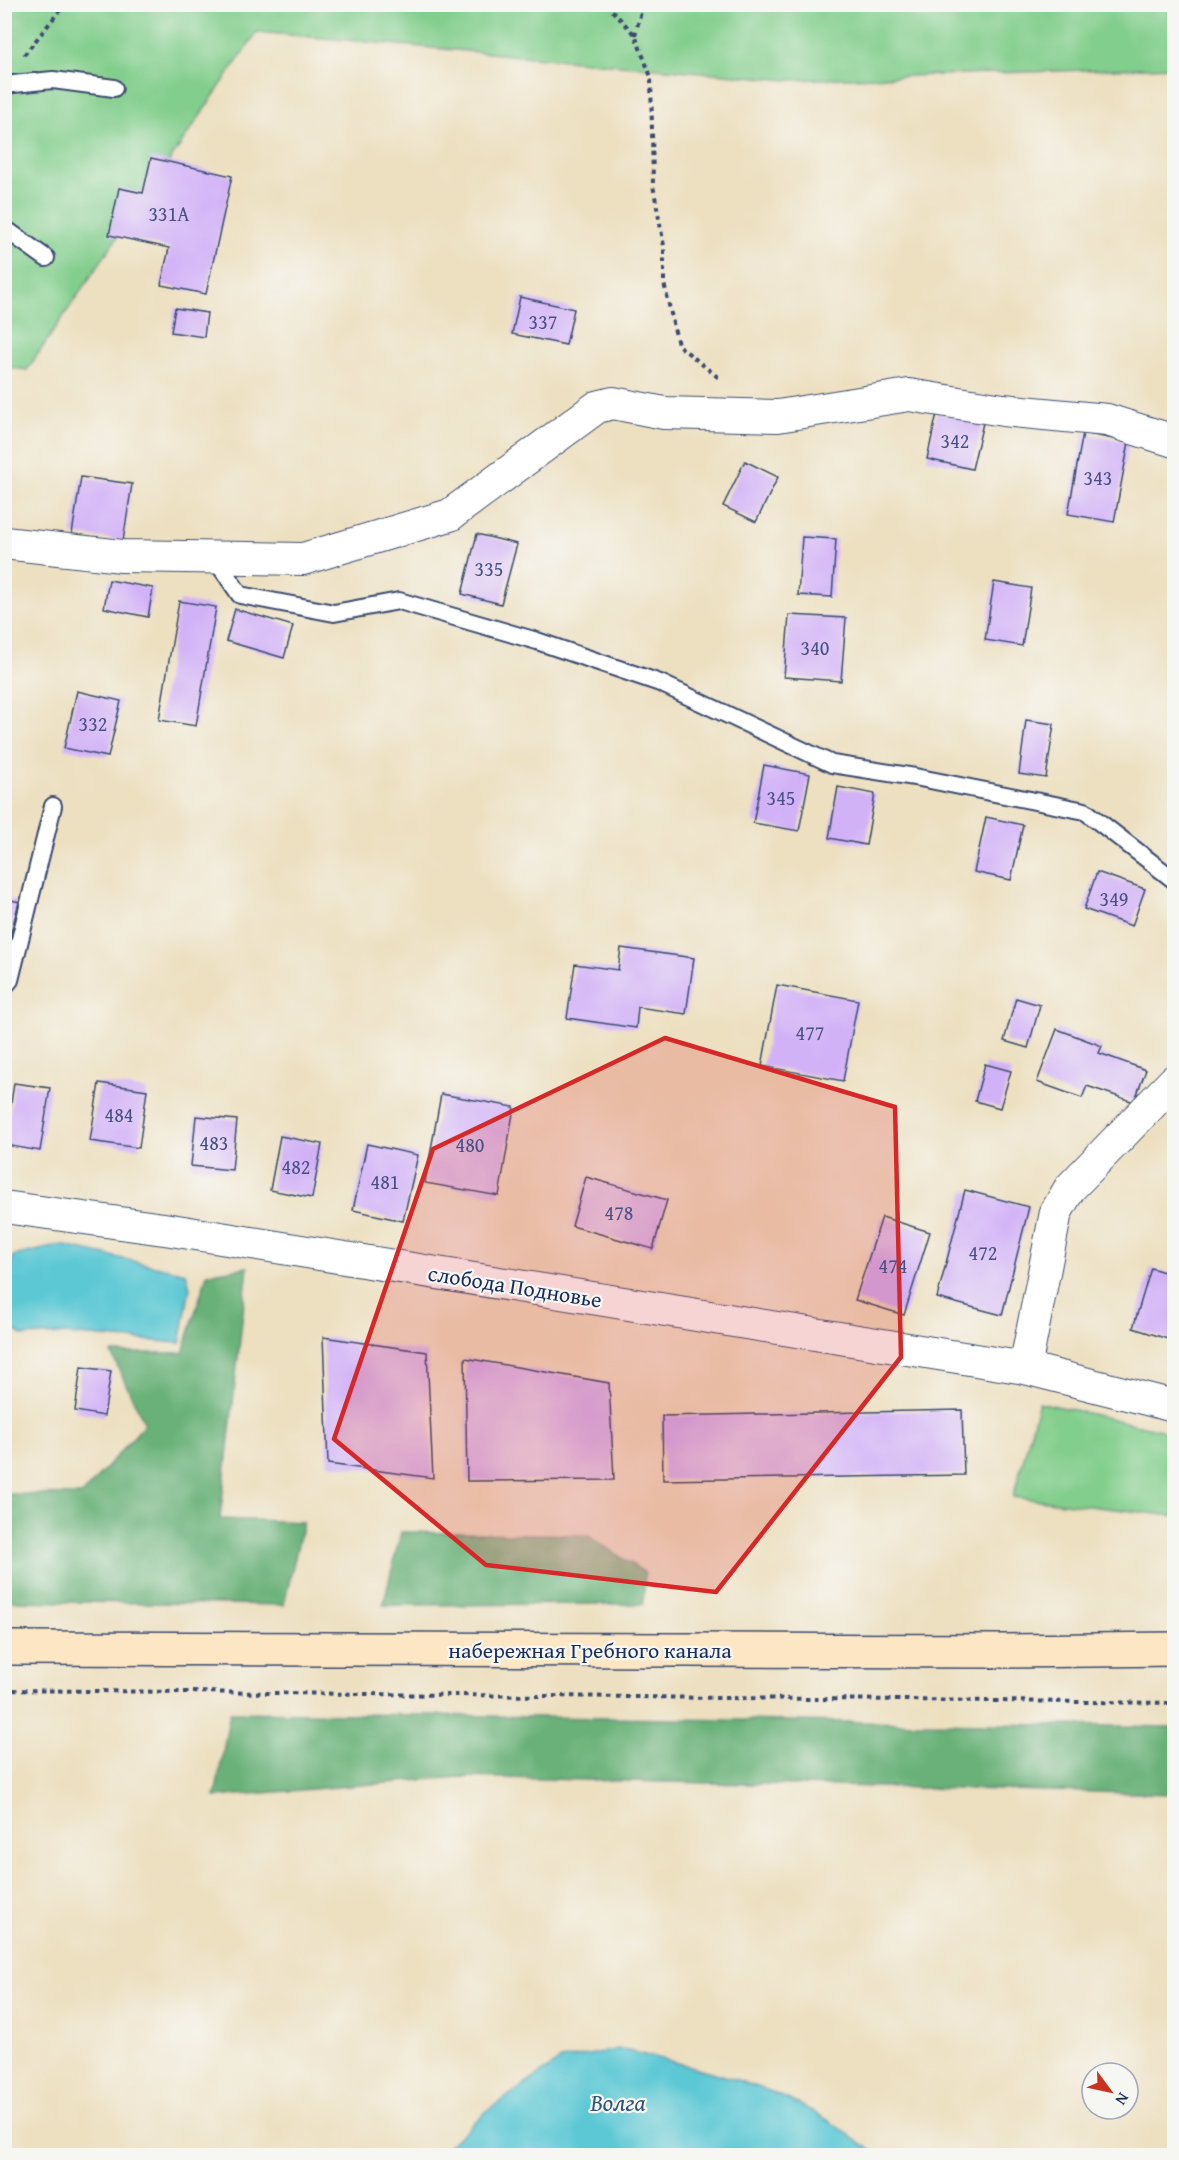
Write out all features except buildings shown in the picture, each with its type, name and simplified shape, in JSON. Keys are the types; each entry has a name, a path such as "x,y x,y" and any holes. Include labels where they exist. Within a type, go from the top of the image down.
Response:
{"street":[{"path":"4,543 122,556 303,559 450,515 597,407 613,403 664,412 778,416 909,396 1003,410 1107,420 1174,441"},
{"path":"1025,1368 1056,1212 1070,1188 1174,1081"},
{"name":"слобода Подновье","path":"4,1207 183,1232 1025,1368 1174,1406"},
{"name":"набережная Гребного канала","path":"4,1648 1000,1651 1174,1649"}],"lane":[{"path":"4,85 53,80 114,88"},
{"path":"4,228 46,258"},
{"path":"214,557 240,595 334,613 399,602 537,641 660,682 832,764 915,777 1085,811 1174,880"},
{"path":"4,987 10,980 53,806"}],"path":[{"path":"18,63 65,4"},
{"path":"606,4 635,35 651,77 653,185 664,246 664,283 678,345 706,370 724,381"},
{"path":"635,35 643,4"},
{"path":"4,1690 1174,1703"}],"highlighted area":[{"path":"665,1038 895,1107 901,1357 716,1592 486,1565 334,1439 433,1149"}],"green space":[{"path":"5,5 1174,5 1174,67 788,80 257,32 27,370 5,367"},
{"path":"248,1267 220,1519 303,1522 284,1605 5,1601 5,1494 82,1495 145,1424 111,1353 183,1353 207,1274"},
{"path":"1039,1402 1174,1433 1174,1516 1013,1497"},
{"path":"401,1532 587,1535 645,1573 643,1604 383,1605"},
{"path":"230,1712 1174,1727 1174,1794 460,1777 215,1797"}],"water":[{"path":"61,1245 186,1273 190,1288 180,1343 64,1334 23,1336 6,1324 13,1256"},
{"name":"Волга","path":"619,2049 727,2077 780,2096 829,2121 878,2155 438,2155 488,2110 561,2060"}]}
